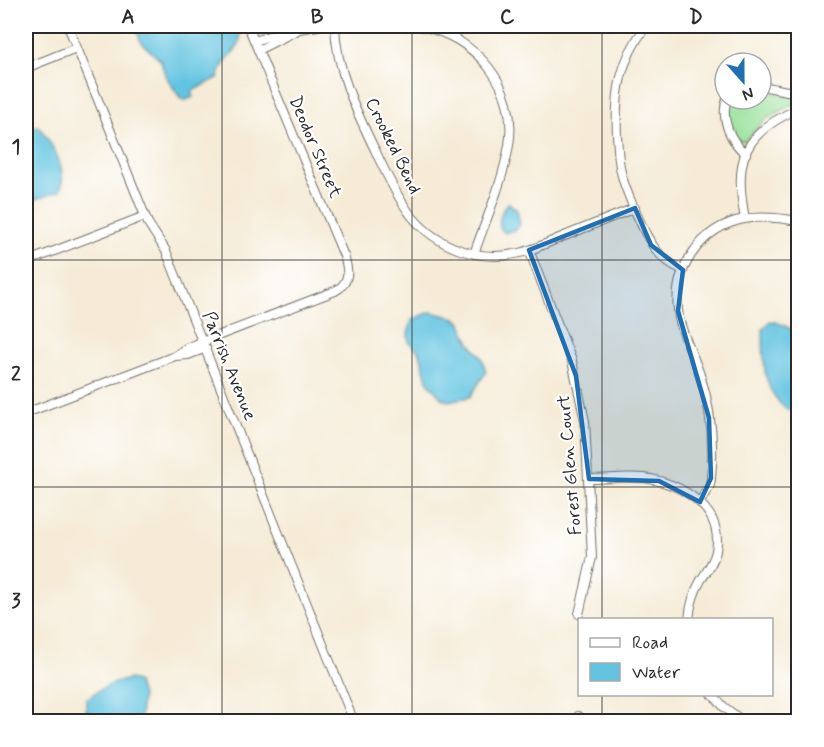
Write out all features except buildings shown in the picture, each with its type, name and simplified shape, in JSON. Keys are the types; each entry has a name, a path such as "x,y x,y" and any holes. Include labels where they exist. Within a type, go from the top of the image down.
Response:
{"street":[{"name":"Parrish Avenue","path":"68,26 145,216 166,251 354,722"},
{"name":"Deodor Street","path":"204,345 335,291 346,281 348,269 248,26"},
{"path":"256,45 283,39 297,30 318,26"},
{"name":"Crooked Bend","path":"335,26 336,52 341,69 372,144 400,198 415,220 449,246 474,254 501,256 529,250 635,208"},
{"path":"420,26 449,34 477,53 495,75 507,107 510,129 508,150 474,254"},
{"path":"646,26 629,53 622,69 617,92 620,171 648,240 668,263 683,270"},
{"path":"26,68 76,48"},
{"path":"773,88 798,93"},
{"path":"745,219 740,186 741,166 752,141 767,125 798,109"},
{"path":"724,111 730,137 746,154"},
{"path":"26,262 145,216"},
{"path":"700,502 710,485 711,478 710,426 704,389 678,311 678,289 683,270 693,252 711,234 723,226 745,219 767,218 798,221"},
{"name":"Forest Glen Court","path":"529,250 576,376 585,421 591,565 579,614"},
{"path":"26,413 175,356 186,348 204,345"},
{"path":"589,479 631,478 659,481 684,490 700,502 708,512 714,524 716,545 713,559 695,594 689,618"},
{"path":"714,696 744,722"}],"highlighted area":[{"path":"635,208 651,245 683,270 678,311 709,418 711,478 700,502 659,481 589,479 576,376 529,250"}],"green space":[{"path":"773,93 794,97 795,103 766,119 745,141 739,141 730,121 729,111 773,111"}],"water":[{"path":"135,26 239,26 240,40 237,48 223,65 218,78 193,91 193,97 186,100 181,99 165,75 161,61 141,42"},
{"path":"38,126 57,157 62,183 60,191 26,203 26,132"},
{"path":"509,203 517,210 520,224 517,229 505,233 500,228 500,217"},
{"path":"430,312 456,318 461,323 470,343 482,358 486,372 470,397 448,401 441,398 427,381 420,353 409,342 408,334 412,320"},
{"path":"770,321 786,326 798,337 798,405 794,410 787,410 778,401 765,373 763,329"},
{"path":"130,679 138,683 142,696 140,721 90,721 86,699 106,686"}]}
